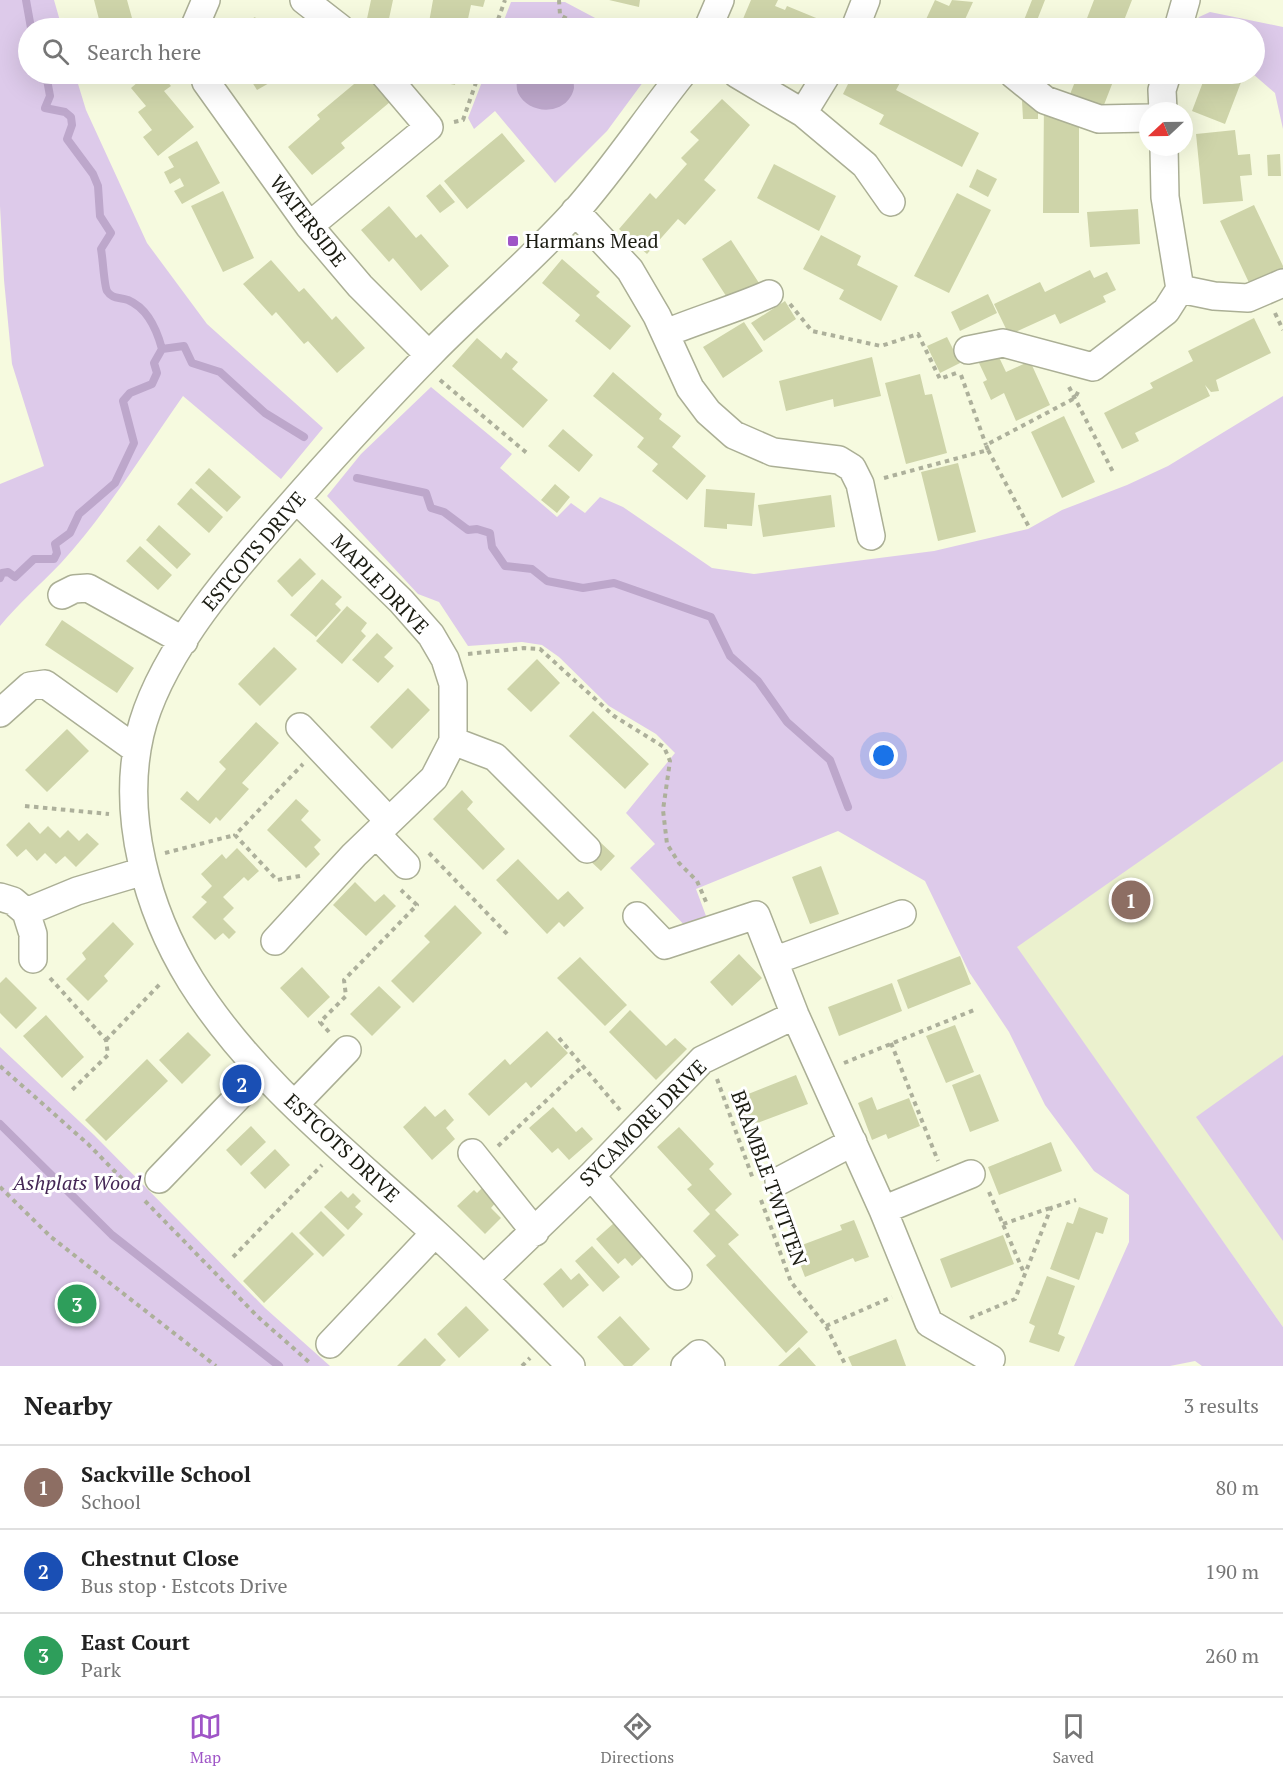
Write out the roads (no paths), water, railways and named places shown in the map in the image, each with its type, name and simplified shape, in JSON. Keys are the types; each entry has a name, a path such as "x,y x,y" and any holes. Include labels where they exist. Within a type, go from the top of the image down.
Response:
{"street":[{"path":"198,18 206,0"},
{"path":"304,0 327,18"},
{"path":"712,18 720,0"},
{"path":"859,18 866,0"},
{"path":"1181,18 1186,0"},
{"name":"WATERSIDE","path":"207,84 309,226 425,359"},
{"path":"309,226 429,127 392,84"},
{"name":"ESTCOTS DRIVE","path":"571,1366 484,1279 339,1147 262,1072 219,1020 167,936 143,865 134,816 134,770 140,731 154,692 220,586 296,499 425,359 575,211 674,84"},
{"path":"754,84 803,113 865,165 891,202"},
{"path":"803,113 821,84"},
{"path":"1025,84 1045,100 1099,119 1139,117"},
{"path":"1163,102 1164,84"},
{"path":"968,350 1003,343 1093,367 1166,310 1180,289 1165,197 1164,156"},
{"path":"575,211 630,270 666,333 690,388 708,412 734,435 773,452 839,460 852,468 860,484 871,536"},
{"path":"1180,289 1214,296 1248,298 1283,283"},
{"path":"666,333 698,320 726,314 769,294"},
{"name":"MAPLE DRIVE","path":"275,941 354,855 434,778 453,741 453,684 445,658 431,635 401,601 296,499"},
{"path":"62,595 74,589 88,588 184,641"},
{"path":"0,713 30,686 45,684 137,750"},
{"path":"300,727 320,747 382,827 406,865"},
{"path":"453,741 495,757 587,849"},
{"path":"26,912 143,865"},
{"path":"0,897 13,901 26,912 33,934 33,959"},
{"path":"776,960 902,914"},
{"path":"637,916 665,945 718,930 756,915 776,960 795,1015 883,1210 929,1323 991,1359"},
{"name":"SYCAMORE DRIVE","path":"484,1279 591,1176 702,1060 795,1015"},
{"path":"295,1104 347,1050"},
{"path":"159,1179 262,1072"},
{"path":"764,1184 853,1142"},
{"path":"476,1158 535,1232"},
{"path":"591,1176 678,1276"},
{"path":"883,1210 959,1179"},
{"path":"330,1344 435,1233"},
{"path":"685,1366 699,1354 711,1366"}],"waterway":[{"path":"26,0 29,18"},
{"path":"0,578 2,573 8,572 15,577 34,559 54,559 57,553 55,544 70,533 79,514 115,483 134,443 123,401 130,393 152,384 157,373 154,363 162,349 154,327 141,308 128,300 113,297 107,291 101,249 111,233 100,216 98,186 93,174 67,139 72,125 71,117 65,112 45,108 50,96 48,84"},
{"path":"162,349 184,346 192,363 220,372 265,413 304,437"},
{"path":"357,478 426,493 431,508 444,512 468,530 477,529 490,533 492,547 505,566 532,569 547,581 583,588 614,583 711,617 730,656 758,681 787,722 830,760 848,807"},
{"path":"0,1124 112,1235 279,1366"}],"place":[{"name":"Harmans Mead","path":"513,241"},
{"name":"Sackville School","path":"1131,900"},
{"name":"Chestnut Close","path":"242,1084"},
{"name":"East Court","path":"77,1304"}],"park label":[{"name":"Ashplats Wood","path":"77,1183"}]}
